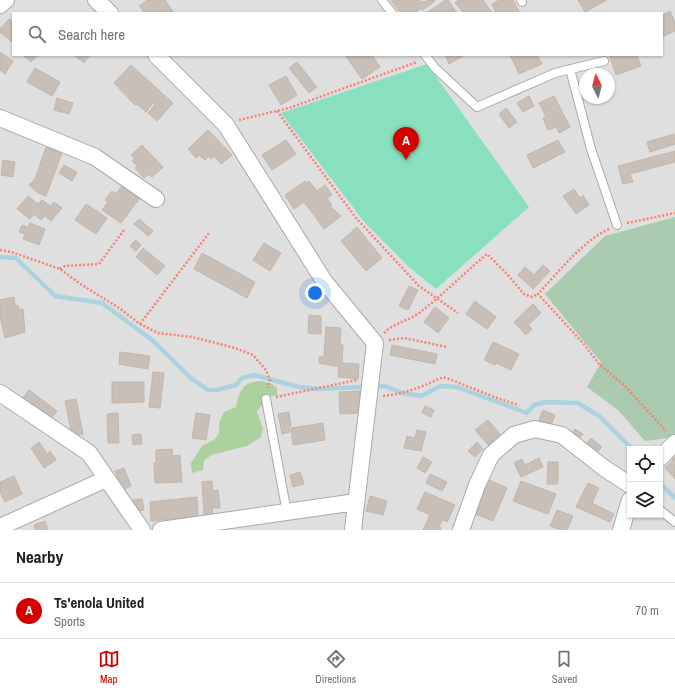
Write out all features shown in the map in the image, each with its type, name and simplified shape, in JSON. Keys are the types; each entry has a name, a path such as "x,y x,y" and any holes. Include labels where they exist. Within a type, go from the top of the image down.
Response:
{"street":[{"path":"0,4 6,0"},
{"path":"96,0 109,12"},
{"path":"157,56 226,125 324,281 375,343 353,530"},
{"path":"0,118 95,157 156,199"},
{"path":"0,393 89,453 142,530"},
{"path":"461,530 477,485 491,455 514,435 534,429 562,435 604,468 627,483"},
{"path":"663,453 672,439"},
{"path":"0,527 106,479"},
{"path":"161,530 356,502"},
{"path":"621,530 627,510"}],"lane":[{"path":"382,0 391,12"},
{"path":"426,57 435,68 477,107 555,73 604,61"},
{"path":"570,70 591,149 617,225"},
{"path":"266,399 287,513"},
{"path":"663,512 675,522"}],"path":[{"path":"226,125 243,119 277,111 426,57"},
{"path":"277,111 356,218 419,286 458,313"},
{"path":"60,269 65,266 99,264 124,230"},
{"path":"140,324 209,233"},
{"path":"0,250 11,252 60,269 79,283 119,308 140,324 158,333 192,337 236,348 253,355 266,370 270,380 266,399 371,377"},
{"path":"375,343 388,328 417,315 438,299 487,254 524,294 532,297 538,294 580,251"},
{"path":"538,294 583,343 599,364 624,385 672,439"},
{"path":"375,343 404,338 447,347"},
{"path":"369,396 393,395 420,388 443,377 467,385 497,399 519,405"}],"shaded area":[{"path":"0,0 675,0 675,530 0,530"}],"green space":[{"path":"427,64 529,207 436,289 410,268 365,223 281,113"},
{"path":"675,217 675,437 645,441 619,411 587,387 601,362 545,294 605,236"},
{"path":"262,381 272,384 277,388 277,395 269,397 257,411 263,429 261,437 247,446 211,455 204,461 203,470 192,473 191,463 202,446 215,439 219,433 219,423 224,412 236,407 239,396 246,385"}],"building":[{"path":"147,0 165,0 173,12 144,12 139,6"},
{"path":"391,0 420,0 421,2 435,1 423,10 422,8 416,12 399,12"},
{"path":"448,0 456,12 428,12"},
{"path":"458,0 483,0 491,12 463,12 455,3"},
{"path":"499,0 513,0 519,12 496,12 492,4"},
{"path":"578,0 607,0 585,12"},
{"path":"670,11 675,22 675,31 663,37 663,14"},
{"path":"9,19 12,21 12,42 0,32 0,29"},
{"path":"0,52 13,61 5,74 0,70"},
{"path":"24,56 37,56 31,62"},
{"path":"75,56 89,56 84,63"},
{"path":"346,56 373,56 380,67 362,79"},
{"path":"445,56 463,56 449,64"},
{"path":"510,56 538,56 542,64 519,74"},
{"path":"609,56 637,56 641,66 616,75 615,68 614,68"},
{"path":"297,62 317,87 309,93 289,68"},
{"path":"131,65 173,103 157,121 148,113 155,105 153,103 146,112 137,104 135,105 114,83"},
{"path":"35,68 60,82 52,96 27,82"},
{"path":"286,76 297,95 281,105 269,85"},
{"path":"529,96 534,106 523,112 517,103"},
{"path":"554,96 570,127 559,133 556,127 548,130 543,118 546,117 539,103"},
{"path":"57,98 73,103 69,114 54,110"},
{"path":"506,108 517,122 509,128 499,114"},
{"path":"208,130 232,155 221,164 214,156 211,159 209,156 205,160 199,155 196,158 188,149"},
{"path":"674,134 675,144 650,152 647,142"},
{"path":"286,140 296,154 272,170 262,155"},
{"path":"558,140 565,152 533,168 527,155"},
{"path":"142,145 163,167 152,177 149,174 144,178 135,168 137,166 132,161 135,159 131,155"},
{"path":"46,147 62,153 46,196 38,193 29,185 35,179"},
{"path":"675,151 675,162 630,174 633,182 623,184 618,166"},
{"path":"3,160 15,162 13,177 1,175"},
{"path":"64,165 77,172 72,181 59,173"},
{"path":"305,181 306,183 309,181 317,191 325,185 332,195 327,198 332,205 330,206 341,216 324,229 304,202 294,209 285,195"},
{"path":"122,186 139,199 121,223 102,210 108,202 105,200 112,191 116,194"},
{"path":"574,189 580,198 583,195 589,205 576,214 563,196"},
{"path":"28,196 38,204 42,200 50,206 54,202 62,208 51,221 45,216 41,220 34,214 30,219 17,209"},
{"path":"86,204 107,218 96,234 75,220"},
{"path":"139,219 153,231 148,236 134,224"},
{"path":"30,223 45,229 39,245 23,239 25,234 19,232 22,225 28,227"},
{"path":"357,227 382,258 366,271 341,241"},
{"path":"136,240 141,245 136,251 130,246"},
{"path":"264,243 281,253 270,271 253,260"},
{"path":"143,248 165,266 157,275 136,257"},
{"path":"202,253 255,282 247,298 194,269"},
{"path":"543,265 550,271 533,289 518,275 525,267 534,275"},
{"path":"409,286 418,290 408,310 399,306"},
{"path":"14,297 15,306 18,305 19,310 23,309 25,332 5,338 0,317 0,300"},
{"path":"475,301 496,317 487,329 466,314"},
{"path":"533,304 541,313 528,325 532,329 526,335 514,322"},
{"path":"435,307 449,318 438,333 424,322"},
{"path":"309,315 321,316 321,334 308,333"},
{"path":"326,327 341,328 340,345 343,345 342,363 359,364 358,379 338,377 339,367 319,363 319,357 324,357"},
{"path":"493,342 519,354 511,370 496,363 495,365 484,360"},
{"path":"392,345 437,354 435,364 390,355"},
{"path":"120,352 150,356 148,369 119,364"},
{"path":"153,372 164,373 160,408 149,407"},
{"path":"112,382 144,382 144,402 112,403"},
{"path":"29,390 57,411 50,420 22,399"},
{"path":"360,391 361,413 340,414 339,392"},
{"path":"76,399 83,434 72,436 65,401"},
{"path":"425,406 434,410 431,417 422,413"},
{"path":"543,410 555,415 551,425 539,420"},
{"path":"289,412 291,426 289,427 290,432 282,434 278,414"},
{"path":"118,413 119,443 108,443 107,414"},
{"path":"196,413 210,415 206,440 192,438"},
{"path":"488,420 502,436 489,446 475,430"},
{"path":"323,423 325,440 293,445 291,428"},
{"path":"575,429 583,434 578,440 570,435"},
{"path":"417,430 426,432 421,451 404,448 407,436 415,438"},
{"path":"141,434 142,444 133,445 132,435"},
{"path":"591,438 602,447 595,455 585,445"},
{"path":"39,442 47,454 50,451 56,460 44,468 31,448"},
{"path":"477,442 483,449 475,457 468,451"},
{"path":"172,449 173,456 180,455 182,482 155,483 154,463 156,463 156,450"},
{"path":"675,453 675,479 665,468 673,460 670,457"},
{"path":"423,457 432,462 425,473 417,468"},
{"path":"539,458 543,467 521,477 514,463 522,459 525,465"},
{"path":"548,462 558,462 558,484 547,484"},
{"path":"124,468 131,486 122,490 115,471"},
{"path":"300,472 304,484 293,487 290,475"},
{"path":"430,474 447,482 442,491 426,483"},
{"path":"14,476 22,494 5,502 0,492 0,482"},
{"path":"489,480 507,488 493,521 475,514"},
{"path":"212,481 213,491 218,490 220,508 212,508 213,514 204,515 202,482"},
{"path":"521,481 556,494 548,514 513,501"},
{"path":"588,483 599,488 592,503 614,514 610,522 576,507"},
{"path":"425,492 455,505 447,522 442,520 439,527 441,528 440,530 423,530 430,515 417,509"},
{"path":"370,496 387,501 383,515 366,511"},
{"path":"197,497 198,516 151,521 150,502"},
{"path":"142,499 144,510 134,511 133,500"},
{"path":"557,510 573,516 567,530 561,530 550,526"},
{"path":"45,521 48,530 35,530 34,525"}],"waterway":[{"path":"0,257 16,258 55,296 102,303 152,340 192,379 208,390 217,390 236,385 242,378 254,375 299,387 319,389 385,386 402,393 421,396 441,386 457,387 527,413 534,405 546,402 578,403 599,416 629,446"},
{"path":"663,486 675,498"}],"place":[{"name":"Ts'enola United","path":"406,160"}]}
